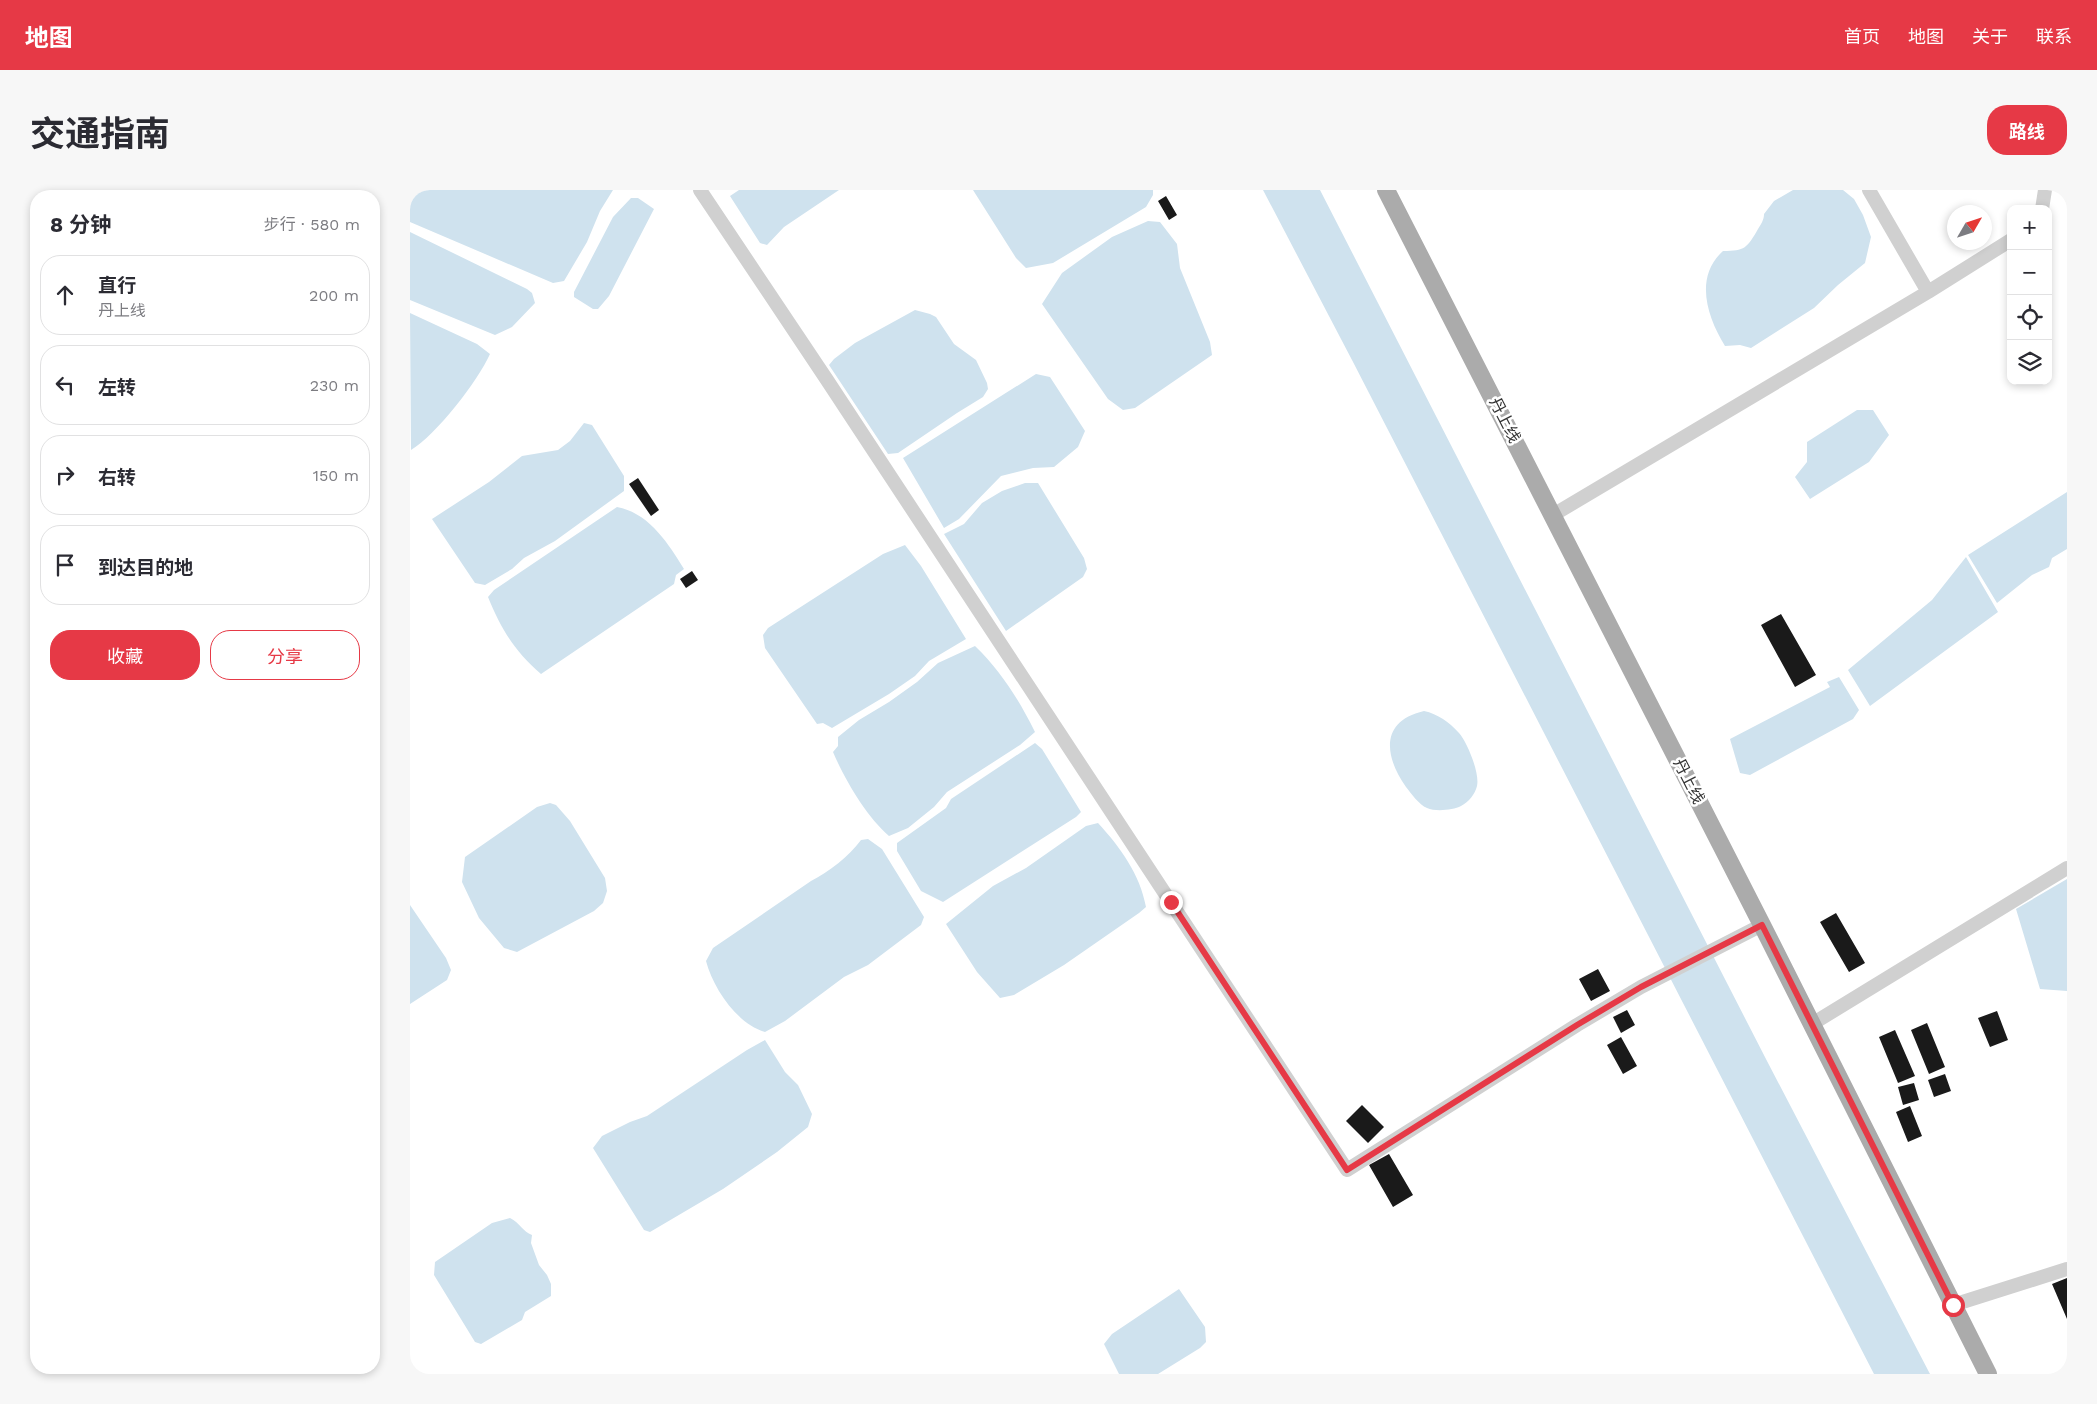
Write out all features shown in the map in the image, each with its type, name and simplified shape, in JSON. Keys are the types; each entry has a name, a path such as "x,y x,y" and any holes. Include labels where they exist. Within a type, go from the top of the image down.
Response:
{"main road":[{"name":"丹上线","path":"1386,190 1762,925 1988,1374"}],"street":[{"path":"700,190 855,422 1347,1170 1577,1025 1670,972 1762,925"},
{"path":"1870,190 1928,292"},
{"path":"2043,205 2045,190"},
{"path":"1553,515 1928,292 2007,243"},
{"path":"1812,1024 2067,868"},
{"path":"1953,1305 2067,1269"}],"water":[{"path":"410,190 613,190 600,211 587,242 564,281 553,283 410,222"},
{"path":"739,190 839,190 784,227 767,245 760,243 730,196"},
{"path":"973,190 1153,190 1153,195 1146,207 1053,263 1026,268 1016,258"},
{"path":"1263,190 1320,190 1767,1061 1930,1374 1874,1374"},
{"path":"1793,190 1843,190 1854,199 1863,215 1871,237 1865,263 1814,308 1751,348 1740,345 1725,346 1713,323 1706,297 1706,285 1714,261 1723,251 1745,247 1761,224 1764,214 1774,201"},
{"path":"631,198 638,198 654,209 609,296 598,309 593,309 574,297 574,292 613,217"},
{"path":"1148,221 1160,222 1177,244 1180,268 1210,342 1212,355 1135,408 1123,410 1108,399 1042,304 1062,273 1112,237"},
{"path":"410,232 527,289 532,293 535,303 512,327 495,335 410,300"},
{"path":"915,310 936,317 954,344 976,360 988,389 983,397 898,453 888,454 829,365 855,343"},
{"path":"410,313 477,344 490,354 476,378 444,420 421,443 411,450"},
{"path":"1036,374 1050,377 1085,431 1078,447 1054,467 1033,468 1001,476 959,519 944,528 903,458"},
{"path":"1857,410 1873,410 1889,435 1869,462 1810,499 1795,477 1807,462 1807,442"},
{"path":"584,423 592,425 624,476 624,491 555,541 524,558 512,569 485,585 475,583 432,519 489,482 522,456 558,450 570,441"},
{"path":"1025,483 1038,483 1084,558 1087,569 1083,577 1006,631 944,534 964,524 982,503 1002,491"},
{"path":"2067,492 2067,549 2052,558 2049,567 2032,575 1997,603 1968,555"},
{"path":"617,507 639,516 657,530 684,569 676,575 674,584 541,674 516,648 498,619 488,597 494,590"},
{"path":"905,545 921,566 966,639 929,661 915,676 889,694 832,728 823,723 817,724 765,648 763,635 768,628 883,554"},
{"path":"1966,557 1998,612 1870,706 1848,670 1932,600"},
{"path":"975,646 1009,686 1035,732 1020,745 947,792 934,807 908,828 889,836 864,808 844,774 833,752 838,746 838,737 859,720 917,682 938,663"},
{"path":"1839,677 1859,710 1853,719 1750,775 1740,773 1730,739 1830,687 1827,682"},
{"path":"1424,711 1439,716 1455,729 1462,737 1472,758 1477,774 1477,786 1469,800 1458,807 1440,810 1431,809 1421,804 1406,787 1393,763 1390,741 1393,731 1410,716"},
{"path":"1035,743 1042,749 1081,812 943,902 921,891 897,851 897,843 946,808 951,799"},
{"path":"550,803 556,805 570,821 605,878 607,891 603,903 594,911 517,952 504,948 479,918 462,882 465,857 537,807"},
{"path":"1098,823 1114,842 1134,872 1146,907 1064,965 1014,995 1000,998 977,972 946,924 993,886 1026,868 1086,826"},
{"path":"868,839 882,849 924,917 921,925 868,965 844,977 785,1021 765,1032 755,1028 736,1013 714,982 706,961 713,948 832,868 845,858 861,840"},
{"path":"2067,879 2067,991 2040,989 2016,909"},
{"path":"410,905 446,958 451,970 447,980 410,1004"},
{"path":"765,1040 785,1072 798,1085 812,1114 808,1127 777,1152 723,1189 650,1232 644,1230 593,1148 602,1136 647,1116"},
{"path":"510,1218 532,1235 531,1243 539,1265 551,1284 551,1296 525,1312 522,1320 481,1344 475,1342 434,1275 435,1262 492,1223"},
{"path":"1179,1289 1205,1327 1206,1342 1200,1348 1158,1374 1119,1374 1104,1344 1112,1334"}],"building":[{"path":"1166,196 1177,215 1169,220 1158,201"},
{"path":"638,478 659,510 651,516 629,484"},
{"path":"692,571 698,580 686,588 680,579"},
{"path":"1781,614 1816,675 1795,687 1761,625"},
{"path":"1836,913 1865,963 1849,972 1820,922"},
{"path":"1598,969 1610,991 1591,1001 1579,979"},
{"path":"1627,1010 1635,1025 1621,1033 1613,1017"},
{"path":"1997,1011 2008,1040 1990,1047 1978,1018"},
{"path":"1927,1023 1945,1067 1929,1074 1911,1030"},
{"path":"1895,1030 1915,1076 1898,1083 1879,1037"},
{"path":"1621,1037 1637,1066 1623,1074 1607,1045"},
{"path":"1945,1074 1951,1091 1934,1097 1928,1080"},
{"path":"1914,1083 1919,1100 1903,1105 1898,1087"},
{"path":"1362,1105 1384,1127 1368,1143 1346,1121"},
{"path":"1910,1106 1922,1136 1908,1142 1896,1112"},
{"path":"1389,1154 1413,1195 1393,1207 1369,1165"},
{"path":"2067,1278 2067,1319 2052,1284"}],"route":[{"path":"1171,902 1347,1170 1577,1025 1641,987 1762,925 1953,1305"}]}
